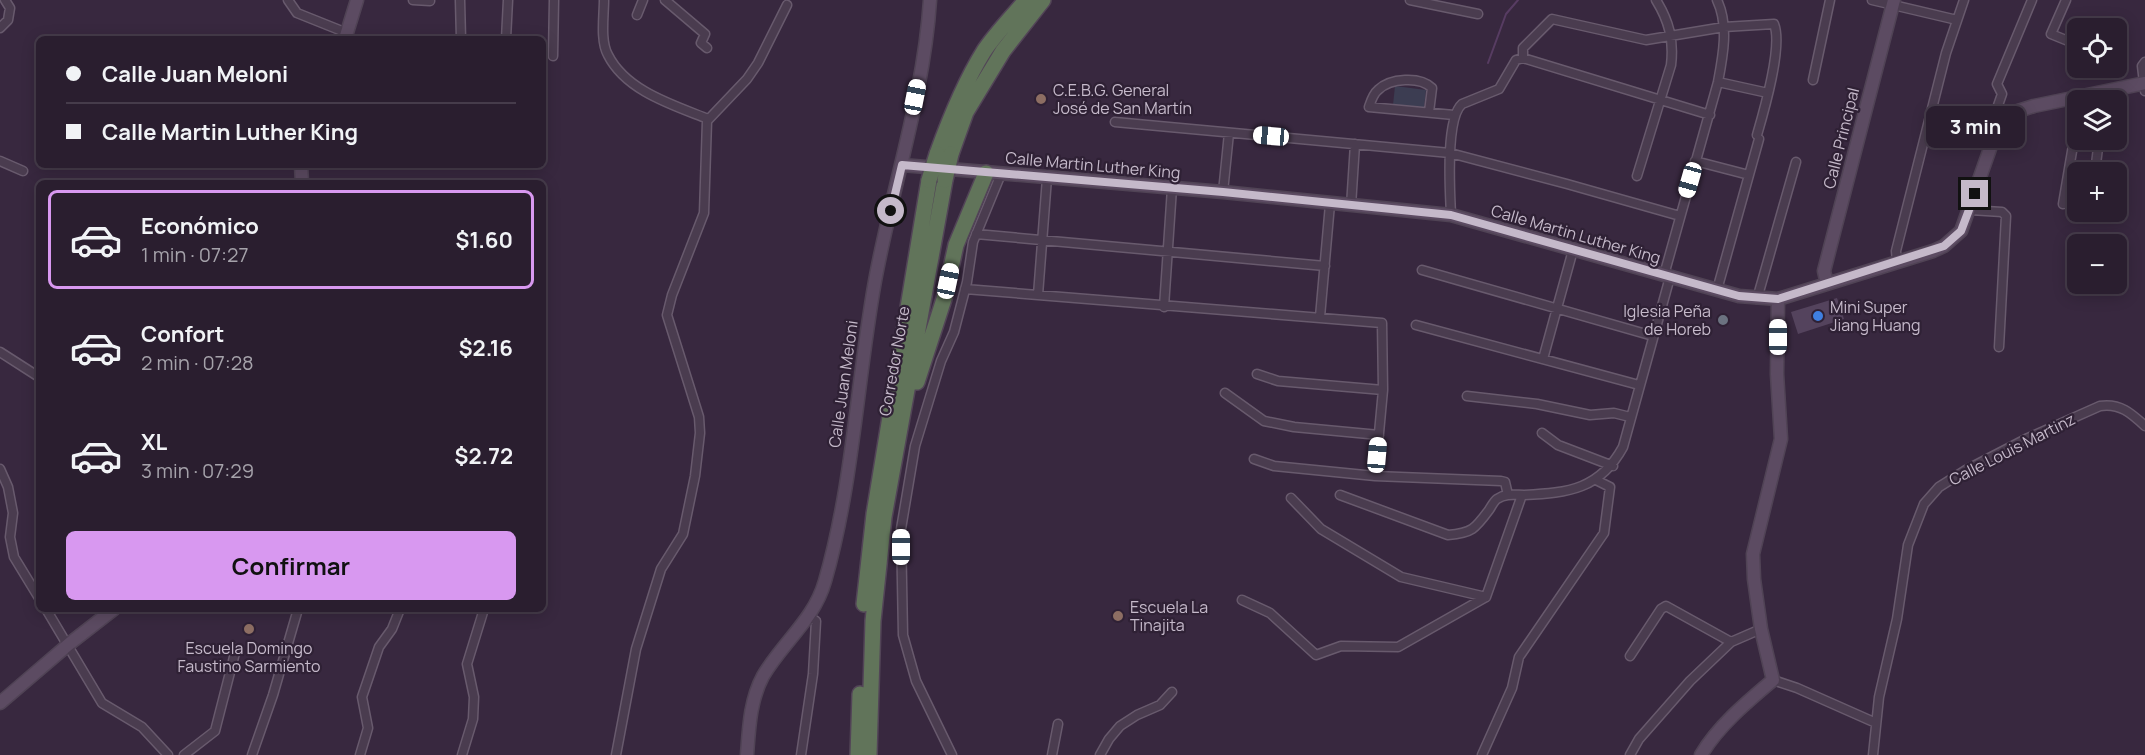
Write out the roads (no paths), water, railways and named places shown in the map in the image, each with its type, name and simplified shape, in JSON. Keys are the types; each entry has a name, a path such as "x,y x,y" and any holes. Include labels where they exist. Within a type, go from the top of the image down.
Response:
{"highway":[{"path":"985,50 1011,0"},
{"name":"Corredor Norte","path":"858,755 867,570 916,251 944,154 953,110 985,50 1026,0"},
{"name":"Corredor Norte","path":"944,154 1003,51 1043,0"},
{"path":"900,430 944,299 956,245 993,173"},
{"name":"Corredor Norte","path":"869,755 873,621 877,571 937,180"}],"street":[{"path":"0,28 8,20 10,8 5,0"},
{"path":"288,0 297,13 346,36 358,0"},
{"path":"413,0 430,1"},
{"path":"460,0 460,36"},
{"path":"506,36 508,0"},
{"path":"553,56 554,0"},
{"path":"604,0 604,44 607,55 618,69 640,90 708,119"},
{"path":"637,15 643,0"},
{"path":"665,0 705,34 701,43 707,48"},
{"name":"Calle Juan Meloni","path":"747,755 753,698 785,644 809,617 825,580 843,501 875,281 902,165 924,51 930,0"},
{"path":"1410,0 1478,14"},
{"path":"1637,176 1671,65 1672,36 1656,0"},
{"path":"1340,495 1448,535 1466,534 1477,527 1496,499 1508,495 1572,490 1596,480 1612,466 1623,447 1653,336 1680,216 1718,82 1724,54 1724,27 1717,0"},
{"path":"1813,80 1830,0"},
{"path":"1872,0 1893,2 1957,20"},
{"path":"1897,262 1896,255 1902,229 1946,53 1964,0"},
{"path":"2032,0 1997,84 2002,94 1995,114 1999,126 2015,112 2034,106 2067,101"},
{"path":"2066,0 2051,34 2067,41"},
{"name":"Calle Principal","path":"1827,284 1824,271 1893,2"},
{"path":"616,755 636,649 661,569 683,534 695,476 700,433 699,417 667,315 672,295 704,213 708,119 747,79 758,63 787,5"},
{"path":"1523,58 1523,48 1552,19 1646,40 1724,27 1774,24 1774,56 1768,93 1749,176 1717,290"},
{"path":"1451,215 1450,153 1454,115 1462,104 1499,89 1516,60 1523,58 1661,98 1710,115"},
{"path":"2145,62 2142,66 2145,91"},
{"path":"1430,112 1432,88 1423,82 1409,80 1377,90 1369,107 1454,115"},
{"path":"1718,82 1768,93"},
{"path":"2123,90 2145,83"},
{"path":"1114,122 1450,153 1680,216"},
{"name":"Calle Martin Luther King","path":"902,165 1223,192 1451,215 1717,290 1757,299 1778,299 1944,246 1961,231 1999,126"},
{"path":"1223,192 1229,132"},
{"path":"1350,206 1355,144"},
{"path":"2063,204 2072,150"},
{"path":"0,161 23,171"},
{"path":"1695,162 1749,176"},
{"path":"1757,299 1796,162"},
{"path":"952,755 916,681 903,635 901,529 915,446 941,361 954,332 965,289 971,249 993,173"},
{"path":"1038,296 1047,178"},
{"path":"1164,307 1172,188"},
{"path":"1320,318 1330,204"},
{"path":"1970,210 2002,212 2006,216 1999,347"},
{"path":"976,234 1325,266"},
{"path":"1542,359 1573,250"},
{"path":"1422,270 1653,336"},
{"path":"965,289 1382,323 1383,390 1375,476"},
{"path":"1773,680 1761,629 1753,554 1781,439 1777,374 1778,299"},
{"path":"1416,324 1638,385"},
{"path":"0,352 36,375"},
{"path":"1257,374 1278,381 1383,390"},
{"path":"1225,393 1264,421 1294,427 1379,435"},
{"path":"1467,396 1537,404 1590,415 1614,413 1630,417"},
{"name":"Calle Louis Martinz","path":"1873,755 1879,697 1897,619 1908,545 1924,504 1939,487 1966,470 2028,438 2100,406 2109,405 2126,409 2145,426"},
{"path":"1542,433 1558,445 1612,466"},
{"path":"1254,459 1274,466 1375,476 1501,481 1505,482 1508,495"},
{"path":"0,469 8,487 13,513 10,537 14,557 36,593"},
{"path":"1482,755 1512,688 1518,657 1604,532 1610,487 1596,480"},
{"path":"1242,600 1270,613 1316,655 1341,646 1398,647 1486,597 1521,495"},
{"path":"1291,498 1322,529 1401,577 1486,597"},
{"path":"1630,656 1661,609 1666,606 1731,642"},
{"path":"48,612 102,703 142,727 168,755"},
{"path":"0,703 110,612"},
{"path":"252,755 297,612"},
{"path":"360,755 368,728 362,697 379,647 392,629 399,612"},
{"path":"462,755 473,719 474,697 467,664 483,612"},
{"path":"801,755 813,674 816,621 809,617"},
{"path":"1630,755 1639,739 1690,681 1731,642 1761,629"},
{"path":"184,755 214,731 236,649"},
{"path":"1773,680 1797,687 1876,723"},
{"path":"1701,755 1707,745 1745,703 1773,680"},
{"path":"1100,755 1120,726 1137,715 1160,705 1172,692"},
{"path":"1052,755 1058,724"}],"waterway":[{"path":"1488,63 1506,14 1518,0"}],"place":[{"name":"C.E.B.G. General José de San Martín","path":"1041,99"},
{"name":"Mini Super Jiang Huang","path":"1818,316"},
{"name":"Iglesia Peña de Horeb","path":"1723,320"},
{"name":"Escuela La Tinajita","path":"1118,616"},
{"name":"Escuela Domingo Faustino Sarmiento","path":"249,629"}]}
